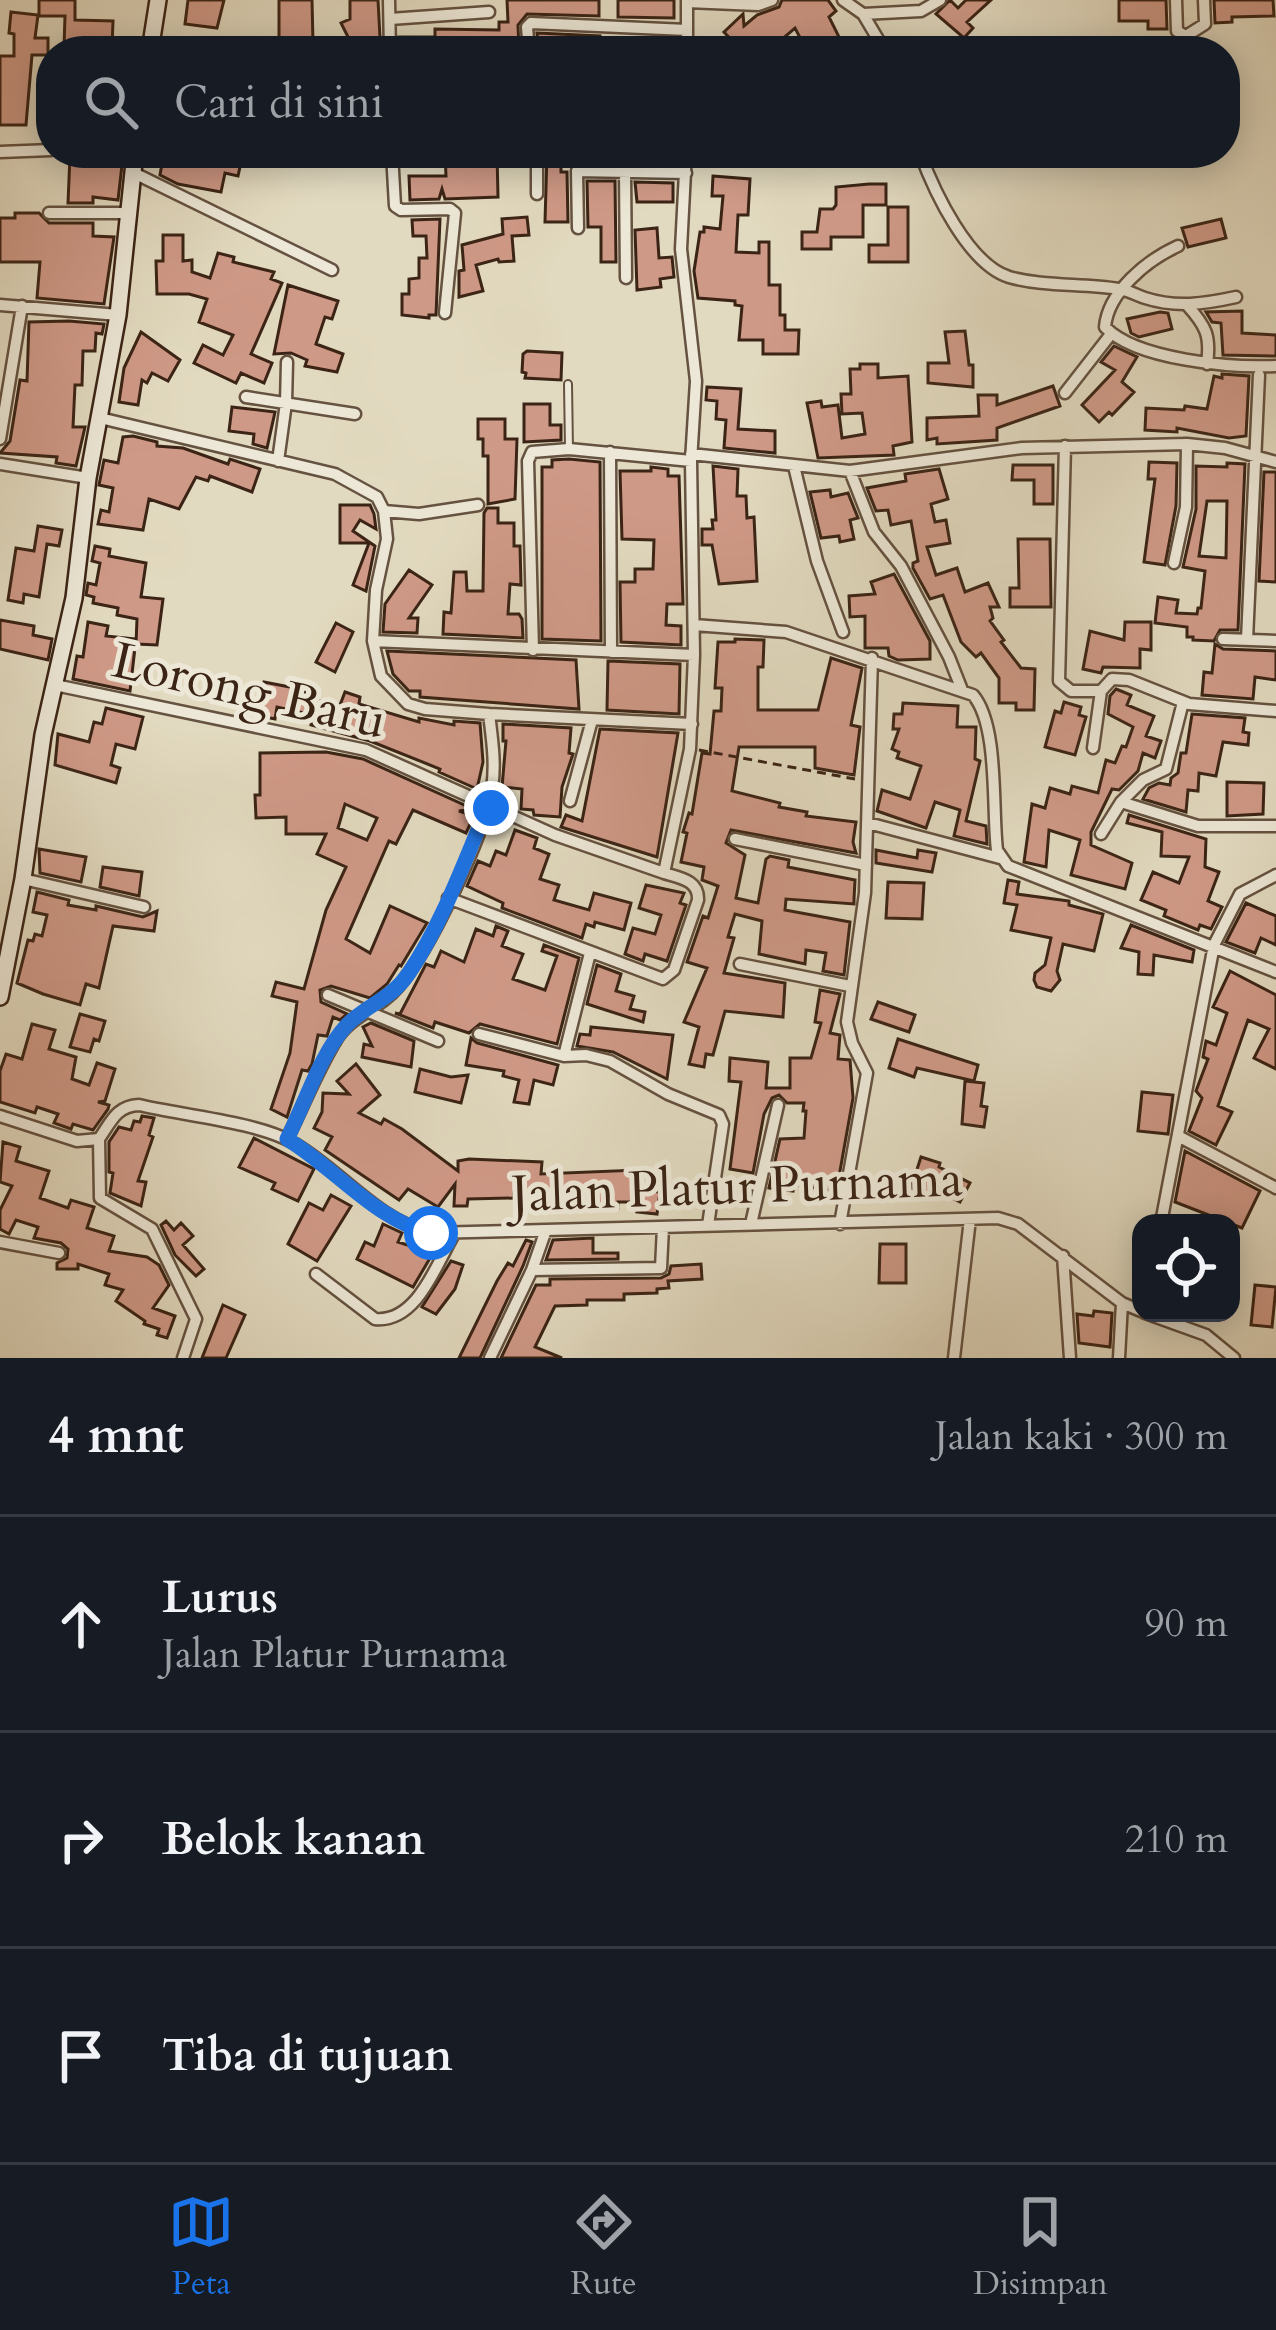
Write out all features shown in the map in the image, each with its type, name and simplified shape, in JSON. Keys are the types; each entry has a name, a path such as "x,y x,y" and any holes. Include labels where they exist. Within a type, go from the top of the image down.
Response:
{"street":[{"path":"152,36 158,0"},
{"path":"389,0 390,36"},
{"path":"687,36 687,1 758,4 772,0"},
{"path":"843,0 862,14 876,36"},
{"path":"862,14 926,10 940,0"},
{"path":"1177,0 1178,32 1184,36"},
{"path":"1187,36 1205,24 1204,0"},
{"path":"390,19 489,12"},
{"path":"527,36 526,27 531,23 687,30"},
{"path":"0,152 36,151"},
{"path":"0,997 43,735 74,598 88,478 118,315 134,168"},
{"path":"393,168 395,206 455,213 445,313"},
{"path":"536,168 537,194"},
{"path":"448,898 657,978 671,976 698,894 692,883 664,873 692,724 691,457 696,381 681,249 686,168"},
{"path":"926,168 940,201 986,264 1004,275 1122,289 1143,298 1187,305 1236,297"},
{"path":"578,228 577,171 686,173"},
{"path":"134,172 332,270"},
{"path":"625,172 626,278"},
{"path":"49,213 130,213"},
{"path":"1178,247 1159,254 1122,289 1104,322 1111,334 1153,351 1207,364 1276,366"},
{"path":"0,305 118,315"},
{"path":"1187,305 1211,339 1207,364"},
{"path":"0,439 22,306"},
{"path":"1065,393 1111,334"},
{"path":"278,461 287,362"},
{"path":"1247,640 1259,375"},
{"path":"247,397 355,414"},
{"path":"100,418 335,474 376,497 384,511 386,555 376,590 373,640 381,676 408,704 424,710 692,724"},
{"path":"1174,563 1186,507 1187,444"},
{"path":"533,650 528,461 537,450 850,471 1065,446 1187,444 1225,448 1276,462"},
{"path":"1065,446 1059,681 1071,691 1101,691"},
{"path":"610,452 611,652"},
{"path":"0,464 88,478"},
{"path":"794,466 817,561 842,632"},
{"path":"850,471 874,532 911,584 962,690"},
{"path":"384,511 418,514 478,505"},
{"path":"694,625 786,632 872,658 978,699 985,716 1000,859"},
{"path":"1223,639 1276,641"},
{"path":"373,640 694,655"},
{"path":"840,1224 868,1073 848,1032 866,866 872,658"},
{"path":"1093,748 1101,691 1112,679 1129,680 1183,702 1276,711"},
{"name":"Lorong Baru","path":"55,685 366,750 488,806 664,873"},
{"path":"1101,834 1143,779 1166,769 1183,702"},
{"path":"287,1139 336,1039 347,1024 394,992 411,970 448,898 488,806 494,759 489,714"},
{"path":"570,801 592,721"},
{"path":"1121,802 1198,826 1276,826"},
{"path":"868,823 1000,859 1276,972"},
{"path":"735,839 866,866"},
{"path":"1163,1214 1214,946 1240,894 1276,875"},
{"path":"23,879 144,907"},
{"path":"564,1056 590,953"},
{"path":"740,964 850,986"},
{"path":"328,995 438,1041"},
{"path":"479,1034 564,1056 610,1061 721,1118 708,1225"},
{"name":"Jalan Platur Purnama","path":"100,1139 118,1112 139,1105 287,1139 406,1226 431,1233 1009,1220 1132,1307"},
{"path":"751,1224 778,1105"},
{"path":"0,1116 77,1141 100,1139 100,1198 152,1229 196,1319 183,1358"},
{"path":"1178,1136 1276,1188"},
{"path":"954,1358 970,1219"},
{"path":"532,1270 661,1268 662,1227"},
{"path":"492,1358 546,1230"},
{"path":"316,1274 375,1319 399,1318 412,1306 454,1234"},
{"path":"0,1242 59,1253"},
{"path":"1063,1256 1070,1358"},
{"path":"1119,1358 1122,1303"},
{"name":"Jalan Platur Purnama","path":"1170,1322 1205,1335 1234,1358"}],"lane":[{"path":"568,384 569,449"}],"path":[{"path":"690,748 868,782"}],"building":[{"path":"39,0 75,0 75,20 113,21 112,36 64,36 65,16 39,16"},
{"path":"188,0 224,0 217,28 185,24"},
{"path":"279,0 312,0 313,36 279,36"},
{"path":"350,0 378,0 380,36 348,36 341,23 350,19"},
{"path":"507,0 599,0 599,16 527,14 518,25 518,36 435,36 435,29 499,30 499,22 508,22"},
{"path":"618,0 674,0 674,18 618,17"},
{"path":"782,0 828,0 836,11 829,17 838,36 799,36 795,28 786,36 728,36 724,32 743,14 744,26 779,7"},
{"path":"950,0 958,8 966,0 991,0 967,22 973,28 966,36 936,14"},
{"path":"1119,0 1166,0 1167,29 1148,29 1148,21 1119,21"},
{"path":"1214,0 1273,0 1274,16 1232,17 1232,22 1215,23"},
{"path":"11,12 38,15 26,125 0,125 0,56 14,56 14,34 9,33"},
{"path":"537,33 600,36 537,36"},
{"path":"69,168 122,168 118,200 93,197 93,203 68,203"},
{"path":"161,168 240,168 238,176 225,173 221,192 178,184 160,175"},
{"path":"446,168 497,168 498,197 445,199 442,189 439,199 410,200 409,176 446,176"},
{"path":"547,168 561,168 567,172 568,222 545,222"},
{"path":"713,176 750,179 748,215 738,215 736,252 759,253 759,242 769,242 769,285 780,285 785,330 799,330 798,354 763,354 763,340 739,340 742,306 735,301 698,298 694,271 700,232 704,227 720,229 723,196 712,196"},
{"path":"587,181 615,181 616,262 601,262 601,227 588,227"},
{"path":"635,182 673,183 673,202 637,202"},
{"path":"886,184 886,205 863,205 863,237 831,237 831,249 802,249 802,232 817,232 820,209 836,205 836,187"},
{"path":"888,207 908,207 908,262 869,262 869,245 888,245"},
{"path":"15,213 39,213 49,223 93,223 93,236 114,237 104,304 37,298 40,262 0,262 0,218 15,218"},
{"path":"527,217 529,235 512,236 514,261 498,259 476,265 483,291 459,297 462,245 503,234 502,219"},
{"path":"440,219 436,315 402,315 402,294 409,294 409,279 419,278 419,258 427,258 426,236 413,236 412,220"},
{"path":"1221,219 1226,238 1188,247 1182,228"},
{"path":"657,228 659,258 672,257 674,277 660,279 661,287 637,290 635,230"},
{"path":"163,235 183,235 183,261 192,260 192,272 210,278 218,253 234,257 233,262 274,272 271,279 282,283 251,354 272,363 264,383 241,373 236,383 194,363 203,345 223,355 233,335 199,322 207,299 157,294 156,261 163,261"},
{"path":"288,285 338,301 332,319 325,317 316,344 343,354 337,372 305,366 307,360 291,353 274,354"},
{"path":"1242,311 1242,333 1276,335 1276,356 1223,355 1221,323 1212,322 1206,312"},
{"path":"1168,313 1172,329 1139,337 1131,333 1127,319"},
{"path":"29,322 104,324 102,334 96,333 95,351 83,351 82,385 75,385 73,427 85,427 76,466 56,463 57,457 0,453 10,441 20,380 27,381"},
{"path":"965,331 973,387 928,383 928,363 949,363 945,332"},
{"path":"141,332 180,360 168,381 152,373 147,383 142,380 138,405 119,402 124,368"},
{"path":"1114,346 1137,357 1122,382 1134,392 1099,422 1082,405 1115,370 1101,362"},
{"path":"562,353 561,380 525,378 523,354"},
{"path":"860,364 878,364 878,378 908,376 912,442 893,446 894,455 818,458 807,403 838,405 842,438 865,434 862,413 842,414 841,394 851,394 850,369 860,369"},
{"path":"1222,374 1249,376 1246,436 1229,438 1177,428 1177,432 1145,430 1146,408 1207,409 1214,376 1222,378"},
{"path":"1053,386 1060,406 997,428 997,440 937,444 937,438 927,440 927,418 979,416 978,395 997,395 997,405"},
{"path":"707,387 741,389 738,429 775,431 775,453 724,448 726,420 716,419 717,401 706,400"},
{"path":"524,404 550,404 550,425 561,425 561,440 524,442"},
{"path":"232,407 275,412 267,448 253,444 254,434 229,431"},
{"path":"478,419 505,419 505,439 517,439 515,499 488,504 488,456 483,456 483,439 478,439"},
{"path":"123,437 157,442 157,446 183,448 260,469 252,492 210,476 208,481 196,477 179,509 149,499 143,530 98,524 101,510 109,512 113,488 99,485 104,460 118,463"},
{"path":"552,460 600,462 601,641 542,639 542,467 552,467"},
{"path":"1149,462 1177,463 1176,506 1165,565 1144,562 1155,479 1148,479"},
{"path":"1227,463 1245,464 1238,630 1220,630 1214,641 1193,640 1187,637 1187,627 1155,623 1158,597 1178,600 1176,613 1197,614 1201,608 1205,571 1183,567 1196,509 1196,466 1227,467","holes":["1207,501 1227,501 1226,558 1199,556"]},
{"path":"1013,465 1053,465 1053,504 1034,504 1034,480 1012,480"},
{"path":"713,466 738,469 737,496 746,496 747,518 754,517 757,581 719,584 712,545 702,545 702,529 713,529 712,520 716,520"},
{"path":"651,467 679,476 683,604 667,604 666,625 681,626 681,645 621,642 620,582 635,582 635,569 653,569 654,540 622,539 620,471 651,471"},
{"path":"939,469 948,499 931,504 935,522 946,520 950,543 927,547 936,575 957,568 965,592 988,583 999,607 990,607 990,621 1001,642 1021,668 1035,669 1034,710 999,703 999,678 981,653 976,657 961,642 943,595 930,599 913,568 918,561 911,521 891,525 888,510 876,511 867,488 906,481 905,474"},
{"path":"1264,472 1276,472 1276,582 1259,581"},
{"path":"830,490 831,497 848,493 858,518 850,520 854,539 821,538 810,492"},
{"path":"340,505 370,505 374,514 376,529 360,520 353,531 375,546 366,591 353,585 369,543 340,543"},
{"path":"487,508 498,508 498,523 514,523 521,585 510,584 508,614 519,614 523,638 443,634 444,612 451,613 454,572 466,572 467,591 483,591"},
{"path":"38,526 62,530 59,546 47,544 39,597 24,594 23,603 8,600 16,548 34,551"},
{"path":"1018,539 1050,539 1051,607 1010,607 1010,588 1019,588"},
{"path":"95,546 110,549 109,556 146,563 141,597 163,599 157,645 136,644 137,619 117,615 118,608 93,603 94,597 86,595 88,583 96,585 100,563 92,561"},
{"path":"409,570 432,585 409,618 418,618 417,633 383,632 385,604"},
{"path":"894,574 930,641 930,659 898,660 889,656 888,648 865,648 865,616 850,617 849,596 875,594 871,582"},
{"path":"0,620 34,626 33,635 52,639 48,660 0,649"},
{"path":"88,622 108,626 106,636 136,639 130,691 73,679 77,656 83,657"},
{"path":"1125,622 1151,622 1151,650 1140,649 1140,668 1103,667 1101,673 1083,669 1090,631 1124,640"},
{"path":"336,623 353,632 335,672 316,662"},
{"path":"764,640 763,667 758,667 758,710 818,710 831,658 862,668 851,725 860,727 854,775 815,768 815,747 739,747 732,791 807,812 806,816 856,822 856,853 731,830 726,843 745,855 736,898 758,903 770,856 789,860 788,867 855,880 854,904 786,899 785,910 850,922 844,975 823,971 826,953 806,950 805,964 759,954 762,921 735,914 724,973 785,983 783,1017 725,1011 713,1055 706,1054 704,1067 689,1064 699,1027 684,1022 707,968 687,962 718,886 702,880 704,867 681,862 687,833 683,832 692,814 702,753 710,754 714,711 721,711 722,688 715,688 718,642"},
{"path":"1215,644 1223,649 1276,651 1276,680 1255,677 1253,699 1202,695 1204,672 1212,673"},
{"path":"387,651 576,660 579,709 420,697 420,691 409,691 393,674"},
{"path":"608,661 680,664 679,714 607,710"},
{"path":"264,682 305,690 303,697 340,705 345,692 360,697 359,704 419,722 419,718 454,725 454,721 480,723 483,762 477,789 370,741 311,725 313,715 277,707 275,719 256,715"},
{"path":"1116,689 1131,695 1127,705 1154,716 1146,736 1161,741 1155,758 1143,753 1138,771 1119,790 1112,789 1091,832 1091,845 1132,863 1125,889 1071,875 1080,840 1049,830 1046,867 1024,862 1032,804 1045,808 1050,788 1070,794 1072,786 1098,793 1106,760 1115,763 1122,746 1126,747 1133,727 1108,714"},
{"path":"1064,702 1081,707 1079,715 1086,717 1075,755 1045,747 1055,711 1061,713"},
{"path":"903,703 958,706 957,727 976,727 975,759 980,761 966,821 986,826 987,844 954,836 960,810 935,802 926,828 877,811 882,790 910,799 921,766 897,758 899,752 892,749 899,729 893,729 894,714 902,714"},
{"path":"106,708 143,717 135,749 116,744 111,765 120,768 116,783 55,765 58,734 89,742 94,722 102,724"},
{"path":"1192,714 1245,718 1243,732 1249,733 1248,745 1223,742 1216,776 1199,773 1198,791 1188,790 1186,812 1143,799 1149,788 1170,785 1178,773"},
{"path":"503,724 571,728 569,753 573,754 562,787 560,817 521,809 522,789 502,787"},
{"path":"600,729 678,733 657,857 561,827 566,815 582,821"},
{"path":"326,752 363,759 473,809 459,811 474,816 466,833 413,810 396,844 389,841 346,939 370,953 390,906 427,923 401,966 370,998 331,986 320,990 321,1002 347,1014 340,1020 333,1017 327,1036 318,1035 312,1064 308,1071 302,1070 287,1117 271,1109 290,1053 297,1002 272,996 276,982 304,989 326,910 346,867 317,854 326,834 286,834 286,817 256,818 260,753","holes":["345,804 377,818 367,840 338,828"]},
{"path":"1227,782 1264,783 1263,814 1227,816"},
{"path":"1129,815 1206,839 1205,867 1219,872 1208,901 1222,907 1211,929 1200,925 1198,930 1164,916 1166,910 1141,900 1153,872 1179,883 1189,857 1161,856 1162,832 1127,823"},
{"path":"515,830 537,838 534,848 549,854 540,879 559,885 554,900 589,910 594,893 631,903 624,930 595,922 594,927 586,924 582,938 502,908 503,903 467,886 478,861 490,866 496,851 506,855"},
{"path":"39,849 86,857 81,882 40,873"},
{"path":"876,850 917,858 918,850 936,853 932,872 876,863"},
{"path":"103,867 142,872 139,896 100,887"},
{"path":"1008,880 1019,882 1017,894 1069,901 1069,905 1103,914 1094,951 1063,944 1057,971 1060,980 1051,991 1037,987 1034,980 1045,965 1051,938 1011,930 1017,905 1004,903"},
{"path":"888,882 924,883 922,919 886,918"},
{"path":"646,885 684,893 680,903 686,905 667,961 645,954 643,961 625,954 633,928 655,934 661,915 639,908"},
{"path":"37,892 96,910 96,906 143,917 157,911 154,931 113,926 99,988 86,984 80,1005 43,994 17,983 28,940 33,941 35,934 42,936 47,915 33,912"},
{"path":"1246,903 1276,916 1276,945 1261,938 1255,953 1226,942"},
{"path":"1131,925 1194,950 1192,962 1154,955 1153,975 1138,974 1139,952 1121,948"},
{"path":"496,926 508,931 502,946 523,954 513,979 545,990 557,956 542,951 544,945 579,958 557,1044 480,1024 469,1033 435,1022 433,1028 395,1013 400,1014 426,964 434,967 441,951 464,962 476,929 493,936"},
{"path":"597,965 621,974 616,991 634,996 630,1009 645,1012 643,1022 587,1004"},
{"path":"1230,971 1276,995 1276,1069 1254,1058 1269,1029 1248,1020 1218,1106 1232,1112 1216,1145 1189,1131 1202,1098 1196,1091 1208,1059 1203,1057 1206,1041 1216,1045 1227,1013 1213,1007"},
{"path":"820,990 840,994 830,1033 840,1035 838,1059 850,1060 853,1098 838,1182 831,1181 830,1190 794,1185 793,1191 769,1188 780,1139 804,1138 804,1103 787,1103 779,1095 772,1098 764,1114 753,1173 730,1169 741,1082 729,1081 730,1058 768,1062 766,1088 790,1088 790,1058 811,1058 821,1023 815,1022"},
{"path":"878,1002 915,1015 909,1032 871,1019"},
{"path":"80,1014 105,1021 90,1052 70,1047"},
{"path":"371,1023 414,1041 411,1067 362,1057 364,1044 372,1046 363,1027"},
{"path":"32,1024 55,1030 49,1049 76,1057 72,1079 89,1085 97,1063 115,1069 105,1101 98,1102 109,1105 108,1109 93,1130 54,1123 58,1114 37,1107 35,1113 0,1102 0,1071 6,1054 22,1059"},
{"path":"591,1027 673,1035 667,1079 613,1052 577,1046 580,1034 590,1035"},
{"path":"471,1038 558,1065 553,1085 534,1080 529,1104 514,1102 519,1080 503,1076 504,1071 466,1065"},
{"path":"898,1039 978,1065 974,1081 917,1068 914,1077 889,1068"},
{"path":"356,1064 380,1095 359,1113 402,1129 458,1171 458,1161 469,1159 542,1162 541,1174 638,1170 638,1190 660,1192 657,1214 637,1212 639,1202 618,1202 618,1208 552,1211 552,1197 514,1193 514,1198 468,1199 467,1206 454,1206 455,1184 438,1207 408,1189 399,1200 325,1150 332,1137 314,1128 322,1112 323,1093 349,1094 337,1081"},
{"path":"420,1069 451,1077 468,1075 461,1103 415,1092"},
{"path":"965,1081 984,1083 984,1127 962,1124"},
{"path":"1142,1092 1173,1095 1168,1134 1138,1131"},
{"path":"142,1116 154,1118 149,1135 153,1137 138,1181 146,1182 141,1206 110,1193 109,1142 119,1127 131,1130"},
{"path":"254,1138 314,1169 298,1201 272,1189 275,1183 239,1167"},
{"path":"3,1142 20,1147 16,1161 49,1171 40,1198 68,1208 71,1200 94,1207 87,1228 114,1236 109,1251 147,1257 159,1265 169,1285 153,1308 175,1316 167,1338 116,1301 123,1290 105,1285 109,1274 78,1264 78,1269 57,1269 68,1249 34,1238 38,1227 16,1220 9,1234 0,1229 0,1210 12,1186 0,1182"},
{"path":"1185,1151 1260,1191 1242,1228 1240,1214 1206,1214 1175,1202"},
{"path":"921,1157 940,1163 939,1167 970,1183 960,1202 933,1188 931,1194 911,1188"},
{"path":"331,1195 351,1206 317,1261 288,1244 309,1203 323,1210"},
{"path":"166,1221 174,1230 181,1223 193,1236 183,1245 204,1269 196,1276 175,1255 161,1225"},
{"path":"383,1224 402,1233 398,1242 433,1253 413,1287 357,1259 365,1242 374,1246"},
{"path":"593,1238 593,1253 618,1253 618,1259 546,1260 553,1240"},
{"path":"526,1240 532,1242 523,1266 480,1358 459,1358 497,1281 508,1263 513,1266"},
{"path":"880,1244 906,1244 906,1283 879,1283"},
{"path":"451,1261 463,1265 455,1289 436,1314 422,1307"},
{"path":"701,1264 702,1279 668,1281 669,1288 657,1289 657,1293 555,1306 535,1347 562,1358 501,1358 536,1285 550,1285 550,1279 661,1278 671,1266"},
{"path":"1255,1285 1276,1287 1272,1327 1251,1325"},
{"path":"223,1305 245,1315 226,1358 202,1358"},
{"path":"1094,1311 1112,1313 1110,1347 1079,1343 1077,1314 1093,1316"}],"route":[{"path":"431,1233 406,1226 386,1213 287,1139 347,1024 384,1001 411,970 488,806 491,808"}]}
